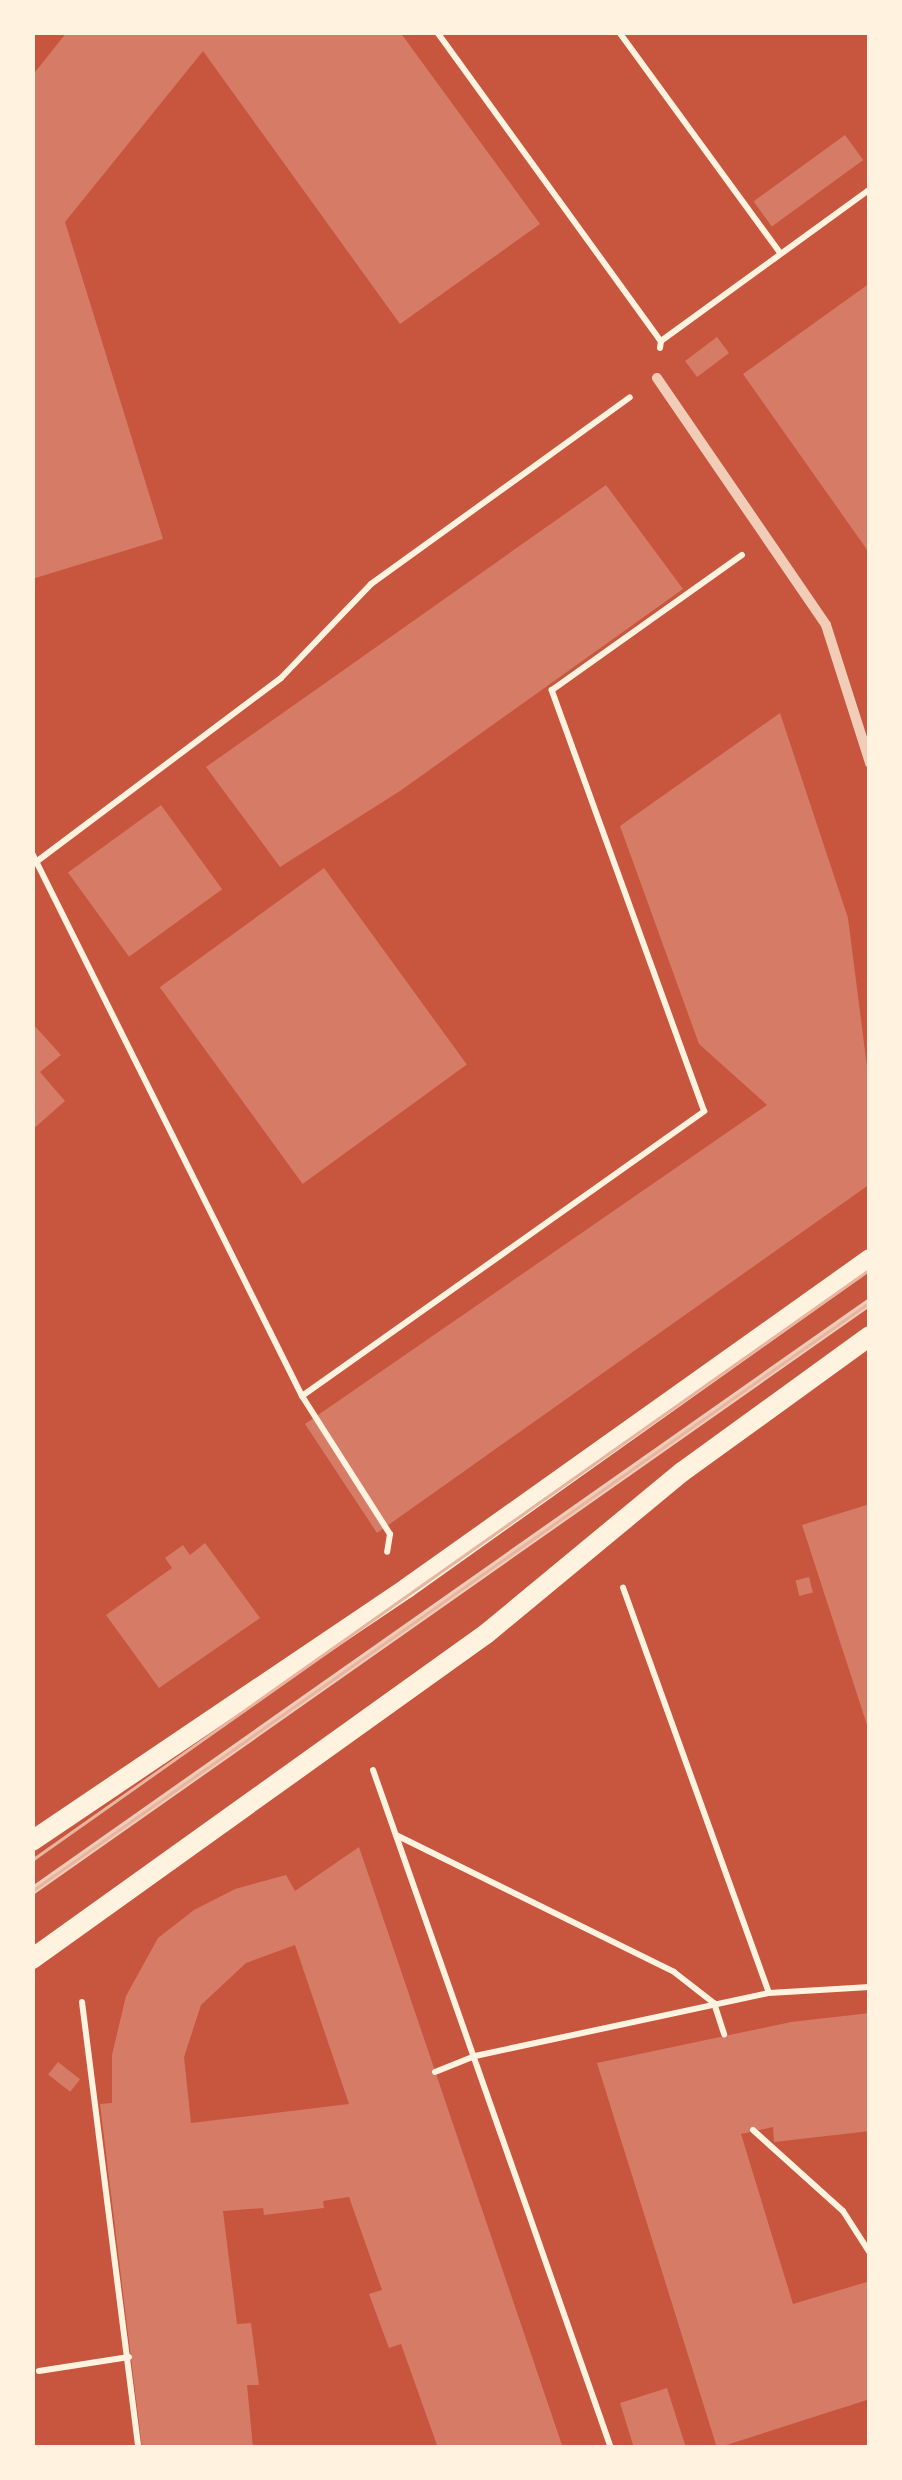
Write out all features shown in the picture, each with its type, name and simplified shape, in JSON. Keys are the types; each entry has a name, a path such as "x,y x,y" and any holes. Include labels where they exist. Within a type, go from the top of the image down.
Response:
{"main road":[{"path":"32,1841 407,1588 870,1259"},
{"path":"32,1959 486,1634 682,1472 870,1336"}],"street":[{"path":"657,378 770,535 826,625 870,763"}],"lane":[{"path":"32,1891 870,1302"}],"path":[{"path":"34,863 281,678 371,584 657,378 661,341 437,32"},
{"path":"619,32 780,253"},
{"path":"661,341 870,189"},
{"path":"302,1396 704,1112 552,690 770,535"},
{"path":"32,852 34,863 302,1396 390,1534 387,1552"},
{"path":"622,1588 769,1993"},
{"path":"374,1770 610,2448"},
{"path":"394,1834 674,1972 714,2003 724,2034"},
{"path":"435,2072 475,2056 714,2003 769,1993 870,1987"},
{"path":"82,2002 109,2182 138,2448"},
{"path":"753,2130 843,2211 870,2253"},
{"path":"39,2372 129,2357"}],"building":[{"path":"67,32 400,32 540,224 400,324 203,51 65,222 163,539 32,579 32,76"},
{"path":"845,135 863,160 772,226 754,201"},
{"path":"870,283 870,554 743,374"},
{"path":"717,337 729,353 697,377 685,361"},
{"path":"606,485 683,589 400,791 280,867 206,767"},
{"path":"780,713 848,918 870,1090 870,1184 377,1533 305,1424 767,1105 699,1044 620,826"},
{"path":"161,805 222,889 129,957 68,873"},
{"path":"324,868 467,1065 303,1184 160,987"},
{"path":"32,1023 61,1055 40,1072 65,1101 32,1130"},
{"path":"870,1504 870,1731 869,1731 802,1525"},
{"path":"205,1543 260,1618 159,1688 106,1615 172,1568 165,1558 183,1545 190,1555"},
{"path":"809,1577 813,1593 799,1596 795,1580"},
{"path":"359,1847 563,2448 438,2448 401,2344 389,2348 369,2294 382,2290 349,2197 323,2201 324,2208 264,2215 263,2208 223,2211 237,2324 251,2323 259,2385 247,2385 253,2448 142,2448 100,2104 112,2103 112,2055 126,1996 158,1938 194,1910 235,1889 286,1875 295,1891","holes":["295,1945 349,2104 191,2123 184,2057 201,2005 246,1963"]},
{"path":"870,2013 870,2131 774,2142 773,2127 741,2134 793,2304 870,2281 870,2399 717,2448 597,2063 791,2022"},
{"path":"58,2062 80,2079 70,2092 48,2075"},
{"path":"667,2388 686,2448 634,2448 620,2403"}],"tram line":[{"path":"32,1860 870,1269"},
{"path":"32,1891 870,1302"}]}
